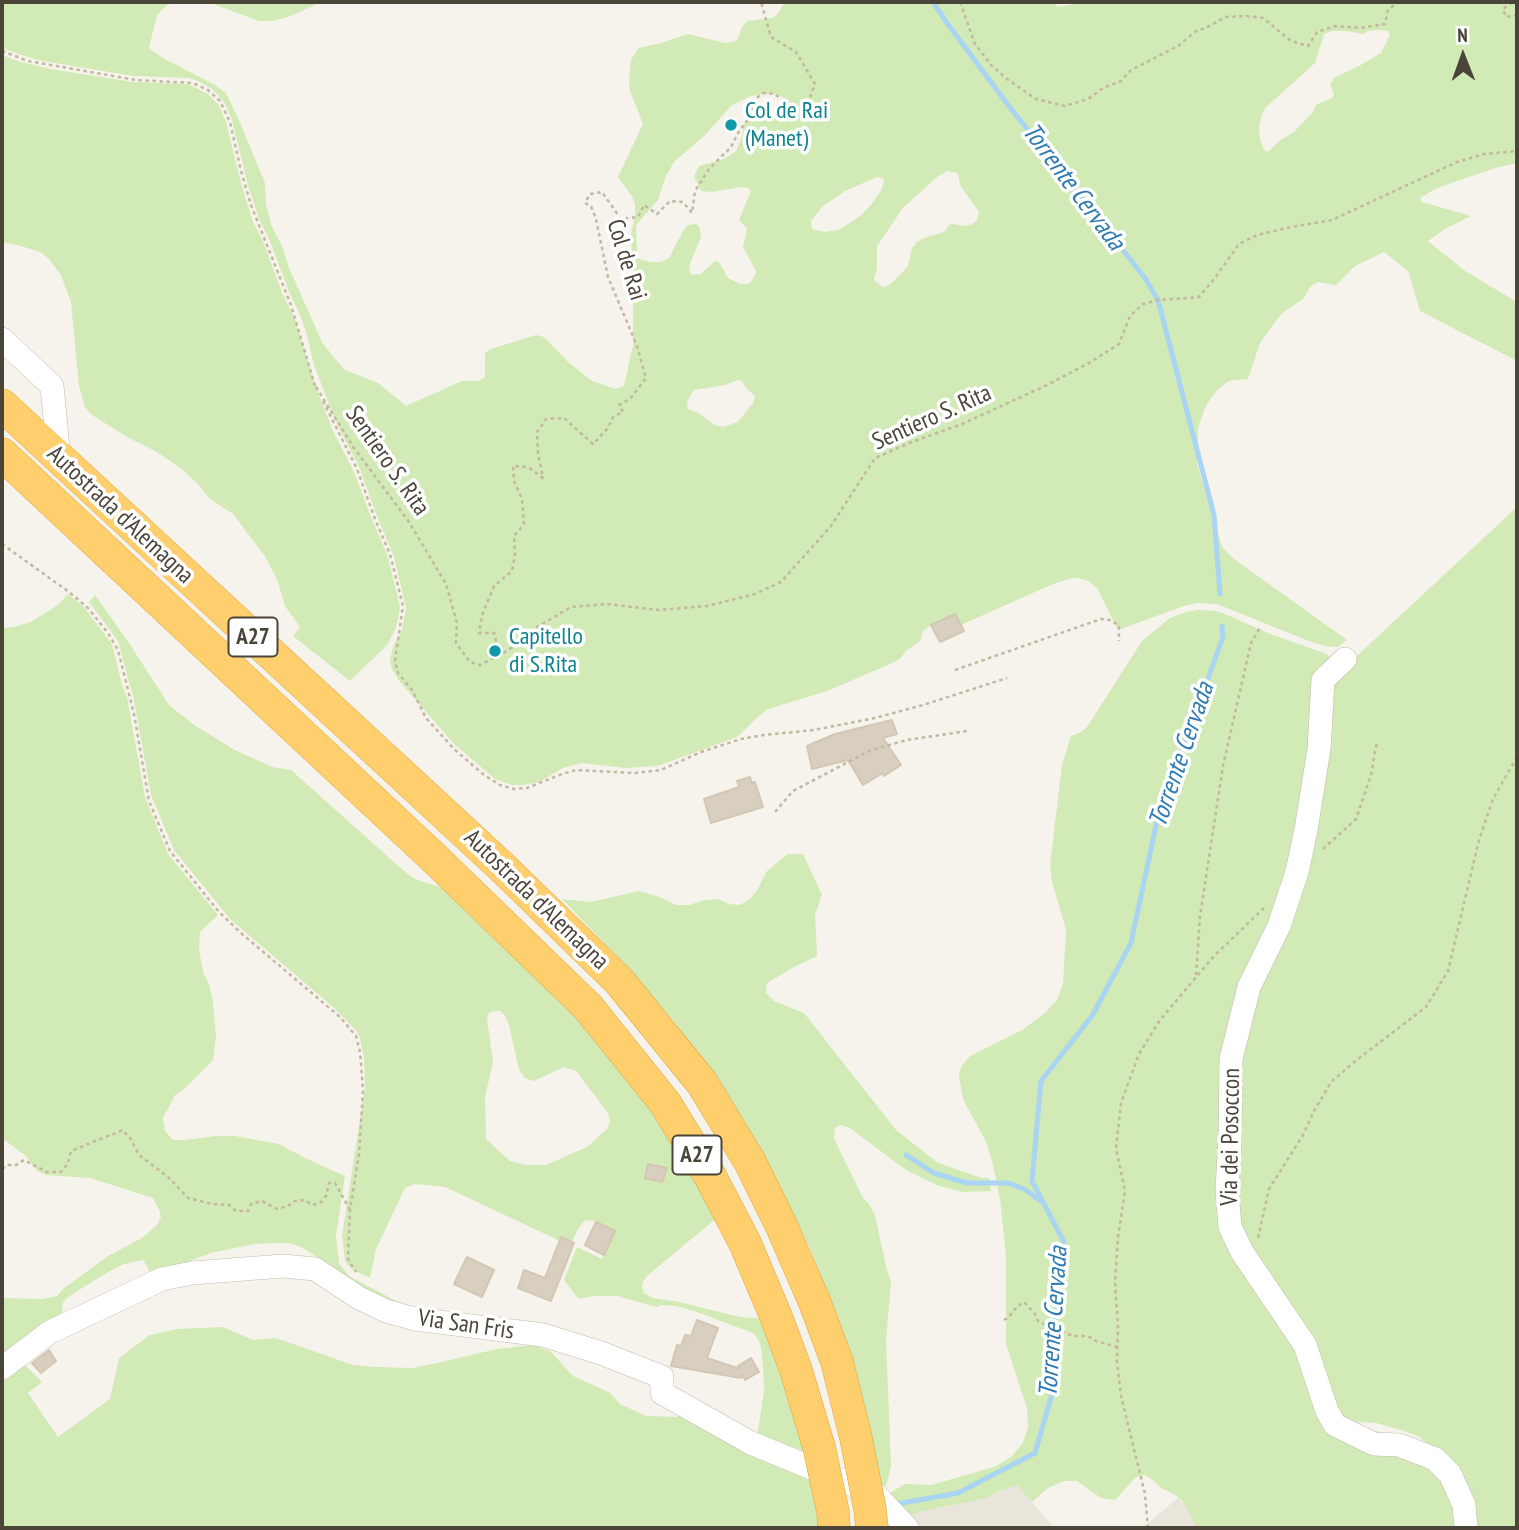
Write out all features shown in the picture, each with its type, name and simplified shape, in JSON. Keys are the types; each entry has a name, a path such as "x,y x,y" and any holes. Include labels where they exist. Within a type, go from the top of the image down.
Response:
{"highway":[{"name":"Autostrada d'Alemagna","path":"2,405 503,868 620,982 702,1083 750,1162 815,1303 837,1362 859,1451 872,1528"},
{"name":"Autostrada d'Alemagna","path":"2,454 433,857 588,1007 665,1103 710,1176 744,1242 778,1319 819,1447 834,1528"}],"street":[{"path":"2,339 52,386 59,459"},
{"name":"Via dei Posoccon","path":"1345,659 1323,680 1319,749 1297,872 1279,926 1249,987 1231,1059 1227,1191 1230,1227 1242,1252 1305,1345 1327,1410 1335,1424 1374,1444 1399,1445 1435,1460 1450,1474 1464,1505 1466,1528"},
{"name":"Via San Fris","path":"2,1368 50,1332 162,1279 192,1273 284,1266 315,1269 359,1298 386,1311 415,1319 543,1335 601,1353 662,1377 662,1393 751,1443 875,1494 906,1528"}],"path":[{"name":"Col de Rai","path":"502,654 494,633 479,634 482,615 494,586 512,571 514,536 524,524 522,499 514,481 513,466 528,467 543,478 537,432 546,419 564,418 593,444 608,428 613,417 622,412 619,405 630,399 646,379 637,346 608,277 603,245 591,205 585,202 590,194 602,192 621,219 638,217 644,205 657,214 670,201 683,202 692,213 695,191 750,118 754,100 763,93 775,94 785,103 811,113 809,100 815,84 796,52 771,37 761,2"},
{"path":"960,2 975,44 991,65 1036,99 1065,106 1088,99 1103,88 1121,81 1131,70 1178,46 1196,31 1225,17 1263,18 1291,41 1308,46 1317,32 1335,26 1360,28 1385,24 1388,10 1398,2"},
{"path":"1512,2 1503,9 1506,17 1517,15"},
{"path":"2,51 28,61 136,79 193,83 208,90 220,102 230,122 251,205 291,305 316,387 357,469 390,554 403,606 395,661 398,673 412,690 426,718 454,749 500,785 514,789 527,788 576,770 635,773 661,769 741,739 875,718 1007,677"},
{"name":"Sentiero S. Rita","path":"316,387 354,448 409,522 446,584 457,623 456,643 470,662 480,665 502,654 516,645 527,633 571,607 607,604 658,610 707,606 755,594 781,582 831,526 875,458 962,424 1089,363 1119,344 1130,316 1143,304 1157,300 1199,297 1238,244 1257,235 1332,220 1457,162 1484,154 1517,151"},
{"path":"2,544 88,608 118,650 134,714 149,801 170,851 226,919 340,1017 356,1036 363,1091 359,1154 350,1210 348,1259 360,1280"},
{"path":"955,670 1101,620 1111,620 1119,626 1119,641"},
{"path":"1196,977 1199,916 1223,766 1251,643 1261,626"},
{"path":"775,811 793,791 871,750 907,740 967,731"},
{"path":"1297,872 1356,819 1371,775 1377,741"},
{"path":"1253,1268 1269,1189 1303,1135 1331,1082 1426,1007 1448,971 1479,840 1493,799 1517,757"},
{"path":"1148,1528 1144,1494 1121,1396 1117,1362 1115,1282 1125,1191 1116,1148 1121,1103 1139,1054 1160,1020 1214,956 1269,902"},
{"path":"2,1036 2,1041"},
{"path":"2,1169 24,1160 47,1172 61,1172 68,1163 71,1151 122,1130 130,1138 139,1155 168,1177 188,1198 212,1205 229,1205 236,1211 248,1211 251,1204 262,1201 277,1209 295,1201 304,1200 313,1205 321,1202 326,1196 329,1183 335,1183 350,1210"},
{"path":"1004,1320 1023,1302 1041,1323 1072,1336 1088,1336 1117,1347"}],"shaded area":[{"path":"1017,1484 1054,1528 913,1528 905,1520 918,1512 988,1498"},
{"path":"1178,1498 1197,1528 1142,1528"}],"green space":[{"path":"2,2 180,2 167,5 157,15 149,48 226,93 265,183 266,204 272,227 322,342 345,370 378,383 406,406 462,381 478,381 485,377 485,353 536,335 544,337 568,362 592,381 616,389 624,386 633,345 631,234 635,204 618,177 643,124 630,91 629,80 631,60 638,48 688,34 725,43 737,41 747,21 772,18 785,2 1055,2 1057,7 1086,2 1517,2 1517,163 1437,188 1420,198 1422,202 1471,216 1428,241 1465,271 1517,302 1517,361 1420,311 1408,271 1384,252 1355,266 1336,285 1318,282 1310,287 1304,298 1281,314 1260,343 1248,379 1229,381 1211,398 1198,429 1197,464 1222,547 1234,559 1347,640 1338,647 1309,641 1217,604 1197,603 1184,606 1118,630 1097,588 1088,581 1072,578 961,625 955,614 931,625 923,631 920,641 900,659 827,691 768,709 737,737 658,766 625,768 582,763 563,768 539,782 512,785 495,779 454,744 400,682 392,669 390,661 393,647 402,630 406,608 394,557 360,469 330,407 314,365 300,315 259,219 232,120 224,102 212,89 189,78 133,76 37,60 2,48","holes":["1332,31 1363,34 1368,31 1388,31 1390,35 1381,53 1334,78 1330,84 1334,95 1332,98 1316,105 1313,112 1293,133 1267,152 1264,150 1259,126 1262,114 1266,107 1315,63 1324,34","775,94 785,100 784,107 770,119 757,116 749,118 744,124 736,151 724,159 699,166 694,176 701,191 741,187 751,191 739,220 747,228 743,247 756,271 751,282 740,284 728,278 719,262 715,261 701,274 690,273 689,266 701,237 696,224 688,225 683,231 669,258 661,262 639,259 636,225 658,200 674,162 704,136 732,105 751,96","947,171 958,173 960,185 979,212 974,223 967,226 952,224 944,232 917,242 912,248 908,266 892,283 881,286 874,278 877,269 877,246 903,208","877,177 884,179 882,189 860,216 839,230 824,232 812,229 811,221 822,207 845,191","738,380 755,396 753,403 738,422 723,427 688,409 687,401 694,390"]},
{"path":"198,2 318,2 288,17 259,21 213,4"},
{"path":"2,55 51,69 133,82 188,84 208,94 219,105 253,222 294,317 314,382 333,431 354,472 387,554 398,598 400,607 396,628 387,645 350,681 293,636 300,627 285,606 277,579 264,555 233,514 210,499 182,469 92,415 85,407 79,386 71,302 61,275 40,252 2,242"},
{"path":"1517,507 1517,1528 1463,1528 1456,1478 1447,1460 1418,1436 1376,1423 1339,1421 1331,1417 1297,1323 1290,1326 1309,1374 1319,1411 1326,1423 1338,1428 1375,1431 1399,1437 1428,1452 1441,1464 1449,1480 1455,1528 1197,1528 1182,1501 1145,1475 1136,1477 1115,1500 1101,1498 1077,1481 1064,1481 1048,1488 1032,1502 1017,1485 988,1498 918,1512 905,1520 886,1499 890,1493 905,1484 931,1485 994,1467 1011,1457 1023,1443 1028,1427 1027,1408 1006,1344 1006,1257 1000,1199 986,1142 963,1099 959,1076 961,1067 970,1056 1022,1030 1045,1013 1057,1000 1063,984 1066,930 1052,882 1050,865 1062,765 1071,736 1087,727 1142,641 1170,618 1186,612 1198,610 1225,614 1324,653 1346,666"},
{"path":"68,594 84,607 112,644 127,697 145,797 168,854 218,915 200,932 199,950 213,1002 216,1036 213,1060 175,1095 163,1118 165,1131 173,1140 235,1136 279,1144 345,1176 336,1236 339,1263 349,1276 419,1313 399,1311 303,1248 290,1243 254,1244 211,1253 151,1276 143,1260 124,1264 71,1295 63,1302 61,1319 2,1359 2,1298 42,1299 57,1296 108,1256 142,1238 157,1225 161,1217 153,1198 90,1178 46,1175 37,1171 26,1156 2,1138 2,628 31,622 58,605"},
{"path":"95,595 169,705 194,725 235,750 272,767 291,770 415,879 440,887 446,881 489,922 627,1071 719,1216 648,1275 643,1281 644,1293 653,1298 740,1317 765,1319 807,1461 757,1437 764,1391 761,1347 753,1333 676,1306 657,1307 617,1296 580,1299 576,1296 564,1280 577,1247 602,1259 615,1232 596,1222 584,1221 572,1242 561,1237 560,1241 445,1187 415,1184 405,1188 376,1249 370,1278 349,1266 345,1261 342,1236 365,1087 360,1038 355,1029 333,1007 230,919 174,850 151,795 133,695 118,641 89,602","holes":["500,1011 509,1025 519,1070 525,1078 534,1081 564,1067 576,1071 608,1113 610,1121 607,1129 587,1147 546,1165 526,1165 510,1161 486,1139 485,1097 493,1062 487,1019 489,1013"]},
{"path":"788,854 803,854 822,895 815,915 817,956 767,983 766,993 774,1001 804,1013 896,1130 938,1163 989,1178 991,1191 963,1192 939,1186 906,1170 850,1128 840,1125 835,1128 834,1138 839,1149 863,1198 875,1215 891,1283 886,1340 891,1466 887,1483 882,1488 866,1414 844,1338 810,1248 777,1180 720,1085 672,1019 562,899 591,902 639,891 676,905 718,899 740,905 751,898 767,871"},
{"path":"223,1327 253,1340 276,1338 353,1365 376,1367 412,1368 497,1349 532,1345 550,1351 573,1376 610,1393 620,1404 646,1416 676,1417 694,1411 810,1474 819,1528 2,1528 2,1378 22,1362 42,1382 28,1393 58,1437 110,1399 119,1358 150,1335 177,1329"}],"building":[{"path":"955,614 964,631 940,642 931,625"},
{"path":"892,720 897,734 883,738 901,765 884,776 883,773 863,785 848,760 812,769 807,746 835,734"},
{"path":"750,777 752,783 755,782 763,807 711,823 704,799 739,787 737,781"},
{"path":"648,1164 667,1168 662,1182 645,1178"},
{"path":"596,1222 615,1231 604,1255 585,1245"},
{"path":"561,1237 574,1243 551,1301 518,1288 524,1270 545,1278"},
{"path":"467,1257 494,1270 482,1297 454,1284"},
{"path":"697,1320 718,1328 707,1358 740,1369 738,1366 751,1358 759,1372 745,1380 742,1374 741,1378 671,1366 677,1345 681,1346 685,1335 691,1336"},
{"path":"49,1350 56,1361 41,1373 32,1363"}],"waterway":[{"name":"Torrente Cervada","path":"933,2 1008,105 1145,278 1158,300 1214,515 1220,594"},
{"name":"Torrente Cervada","path":"896,1504 958,1493 1035,1453 1054,1387 1054,1325 1064,1242 1032,1181 1041,1081 1092,1016 1131,943 1158,816 1223,637 1222,626"},
{"path":"906,1155 934,1173 967,1183 1008,1183 1024,1189 1041,1201"}],"place":[{"name":"Col de Rai (Manet)","path":"731,125"},
{"name":"Capitello di S.Rita","path":"495,651"}]}
